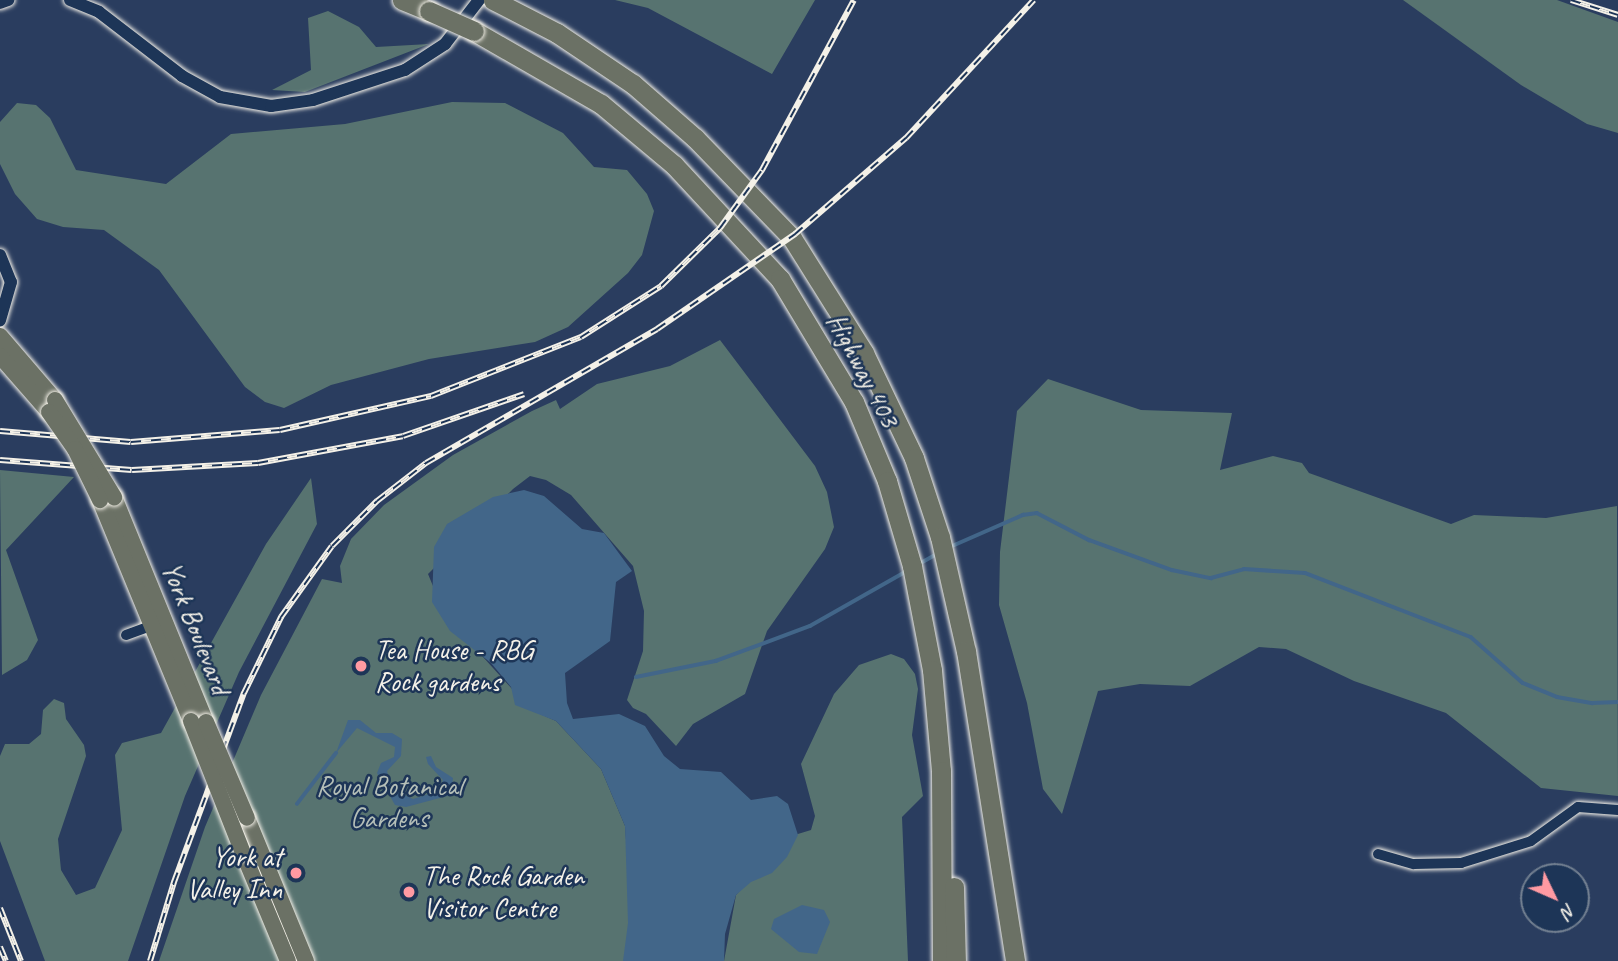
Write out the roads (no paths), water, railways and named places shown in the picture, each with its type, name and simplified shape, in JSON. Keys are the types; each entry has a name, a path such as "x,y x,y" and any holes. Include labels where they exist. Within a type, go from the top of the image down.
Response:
{"highway":[{"name":"Highway 403","path":"402,0 474,31 601,104 674,165 780,279 854,402 887,481 912,566 932,670 941,771 942,961"},
{"name":"Highway 403","path":"494,0 556,33 633,84 723,166 792,238 864,353 914,458 940,537 966,651 1015,961"},
{"path":"966,651 999,788 1029,961"},
{"path":"941,771 952,828 956,961"}],"main road":[{"name":"York Boulevard","path":"0,336 52,406 75,449 107,498 199,722 243,853 288,961"},
{"name":"York Boulevard","path":"0,356 52,406"},
{"name":"York Boulevard","path":"199,722 247,818 306,961"}],"street":[{"path":"0,3 8,0"},
{"path":"70,0 99,12 182,76 211,92 271,106 313,100 405,70 445,44 479,0"},
{"path":"0,255 11,282 0,320"},
{"path":"126,635 158,623"},
{"path":"1378,854 1414,864 1461,863 1531,841 1578,807 1618,810"}],"water":[{"path":"524,490 544,496 582,529 604,533 632,571 616,582 610,641 565,673 567,703 573,719 619,714 645,726 664,756 680,769 721,772 751,800 777,796 788,804 798,835 787,857 772,873 751,882 736,895 725,934 724,961 623,961 628,923 625,826 601,769 556,721 515,705 511,687 491,663 450,631 432,602 434,547 447,524 493,497"},
{"path":"348,720 360,720 376,733 392,733 402,739 401,756 387,771 392,789 413,799 439,791 443,780 428,764 426,757 431,756 436,767 453,778 451,795 406,807 395,805 377,773 381,763 394,757 395,747 357,728 336,753"},
{"path":"802,905 824,910 830,922 817,954 799,952 771,929 774,919"}],"waterway":[{"path":"950,547 1023,515 1037,513 1089,540 1172,570 1211,578 1244,569 1305,573 1471,637 1523,683 1557,697 1592,703 1618,702"},
{"path":"919,564 937,554"},
{"path":"636,677 716,661 810,626 907,571"},
{"path":"297,804 336,753"}],"railway":[{"path":"0,431 131,442 280,430 431,396 581,337 661,286 720,228 762,170 854,0"},
{"path":"150,961 174,882 244,693 281,617 332,546 377,501 426,463 657,329 795,234 906,138 1034,0"},
{"path":"1571,0 1618,15"},
{"path":"0,460 132,470 258,463 403,436 524,394"},
{"path":"0,908 21,961"},
{"path":"0,947 6,961"}],"place":[{"name":"Tea House - RBG Rock gardens","path":"361,666"},
{"name":"York at Valley Inn","path":"296,873"},
{"name":"The Rock Garden Visitor Centre","path":"409,892"}],"park label":[{"name":"Royal Botanical Gardens","path":"389,802"}]}
